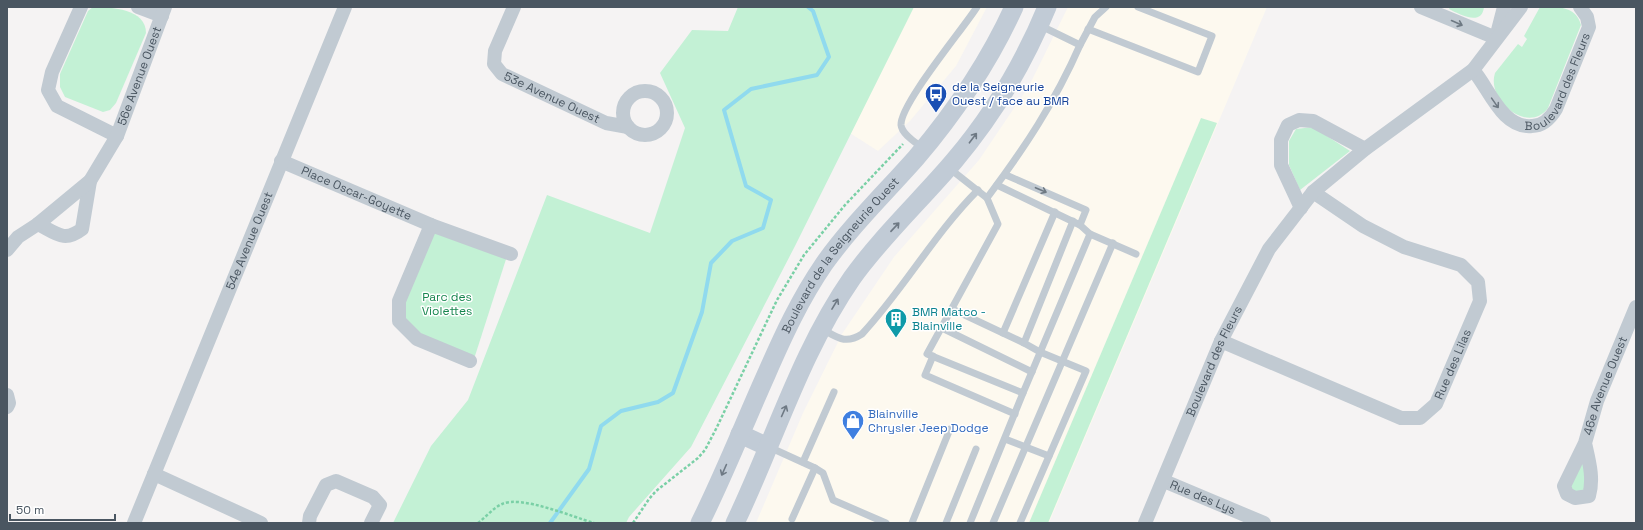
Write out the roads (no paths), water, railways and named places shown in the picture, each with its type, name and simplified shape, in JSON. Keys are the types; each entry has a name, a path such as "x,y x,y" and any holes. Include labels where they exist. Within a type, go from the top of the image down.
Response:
{"main road":[{"name":"Boulevard de la Seigneurie Ouest","path":"735,523 821,329 835,304 862,265 970,142 996,105 1021,62 1047,7"},
{"name":"Boulevard de la Seigneurie Ouest","path":"700,523 787,329 812,282 844,238 924,149 943,125 978,75 1010,8"},
{"path":"924,149 948,168"},
{"path":"740,434 768,447"}],"street":[{"name":"56e Avenue Ouest","path":"81,7 52,72 48,90 57,106 117,136"},
{"name":"56e Avenue Ouest","path":"7,250 18,237 38,224 90,181 117,136 163,11 138,7"},
{"name":"54e Avenue Ouest","path":"134,523 345,7"},
{"name":"53e Avenue Ouest","path":"514,7 495,51 494,64 502,74 606,123 628,127"},
{"path":"1421,7 1496,38"},
{"name":"Boulevard des Fleurs","path":"1496,38 1504,7"},
{"name":"Boulevard des Fleurs","path":"1145,523 1221,341 1269,249 1313,192 1365,149 1473,70 1521,7"},
{"name":"Boulevard des Fleurs","path":"1473,70 1496,104 1516,123 1527,127 1539,125 1548,120 1556,109 1589,27 1587,17 1580,7"},
{"path":"1301,208 1280,165 1280,140 1288,126 1299,120 1313,121 1365,149"},
{"name":"Place Oscar-Goyette","path":"281,161 430,225 510,254"},
{"name":"56e Avenue Ouest","path":"38,224 65,237 74,235 82,229 90,181"},
{"name":"Rue des Lilas","path":"1221,341 1400,418 1420,418 1436,404 1480,301 1478,282 1461,266 1404,246 1363,226 1313,192"},
{"path":"430,225 399,301 399,321 417,339 470,361"},
{"name":"46e Avenue Ouest","path":"1585,443 1597,401 1636,307"},
{"path":"7,395 9,403 7,407"},
{"path":"154,474 261,523"},
{"name":"Rue des Lys","path":"1164,480 1264,523"},
{"path":"309,523 310,516 326,485 336,481 373,497 380,505 371,523"}],"lane":[{"path":"924,149 905,133 901,124 902,119 916,92 977,7"},
{"path":"987,198 1006,175 1052,104 1066,78 1094,17 1106,7"},
{"path":"1088,29 1198,72 1212,36 1138,7"},
{"path":"1039,25 1080,45"},
{"path":"948,168 987,198 998,224 927,354 1023,393"},
{"path":"1006,175 1086,210 1076,223 1024,343"},
{"path":"997,186 1055,212 1076,223 1090,234 1136,254"},
{"path":"821,329 842,339 855,338 862,334 889,302 956,213 978,190"},
{"path":"1003,333 1055,212"},
{"path":"970,523 1090,234"},
{"path":"993,523 1112,244"},
{"path":"952,309 1040,352 1086,371 1020,523"},
{"path":"942,328 1032,372"},
{"path":"933,356 925,375 1015,414"},
{"path":"803,462 834,392"},
{"path":"912,523 950,429"},
{"path":"1005,439 1049,456"},
{"path":"768,447 803,462 823,473 833,500 886,523"},
{"path":"946,523 976,449"},
{"path":"792,519 815,468"}],"waterway":[{"path":"550,523 589,469 601,426 621,411 658,402 673,393 702,312 711,263 732,241 763,228 771,200 746,186 724,110 751,89 817,75 829,57 813,11 808,7"}],"place":[{"name":"de la Seigneurie Ouest / face au BMR","path":"936,114"},
{"name":"BMR Matco - Blainville","path":"896,338"},
{"name":"Blainville Chrysler Jeep Dodge","path":"853,440"}],"park label":[{"name":"Parc des Violettes","path":"447,304"}]}
